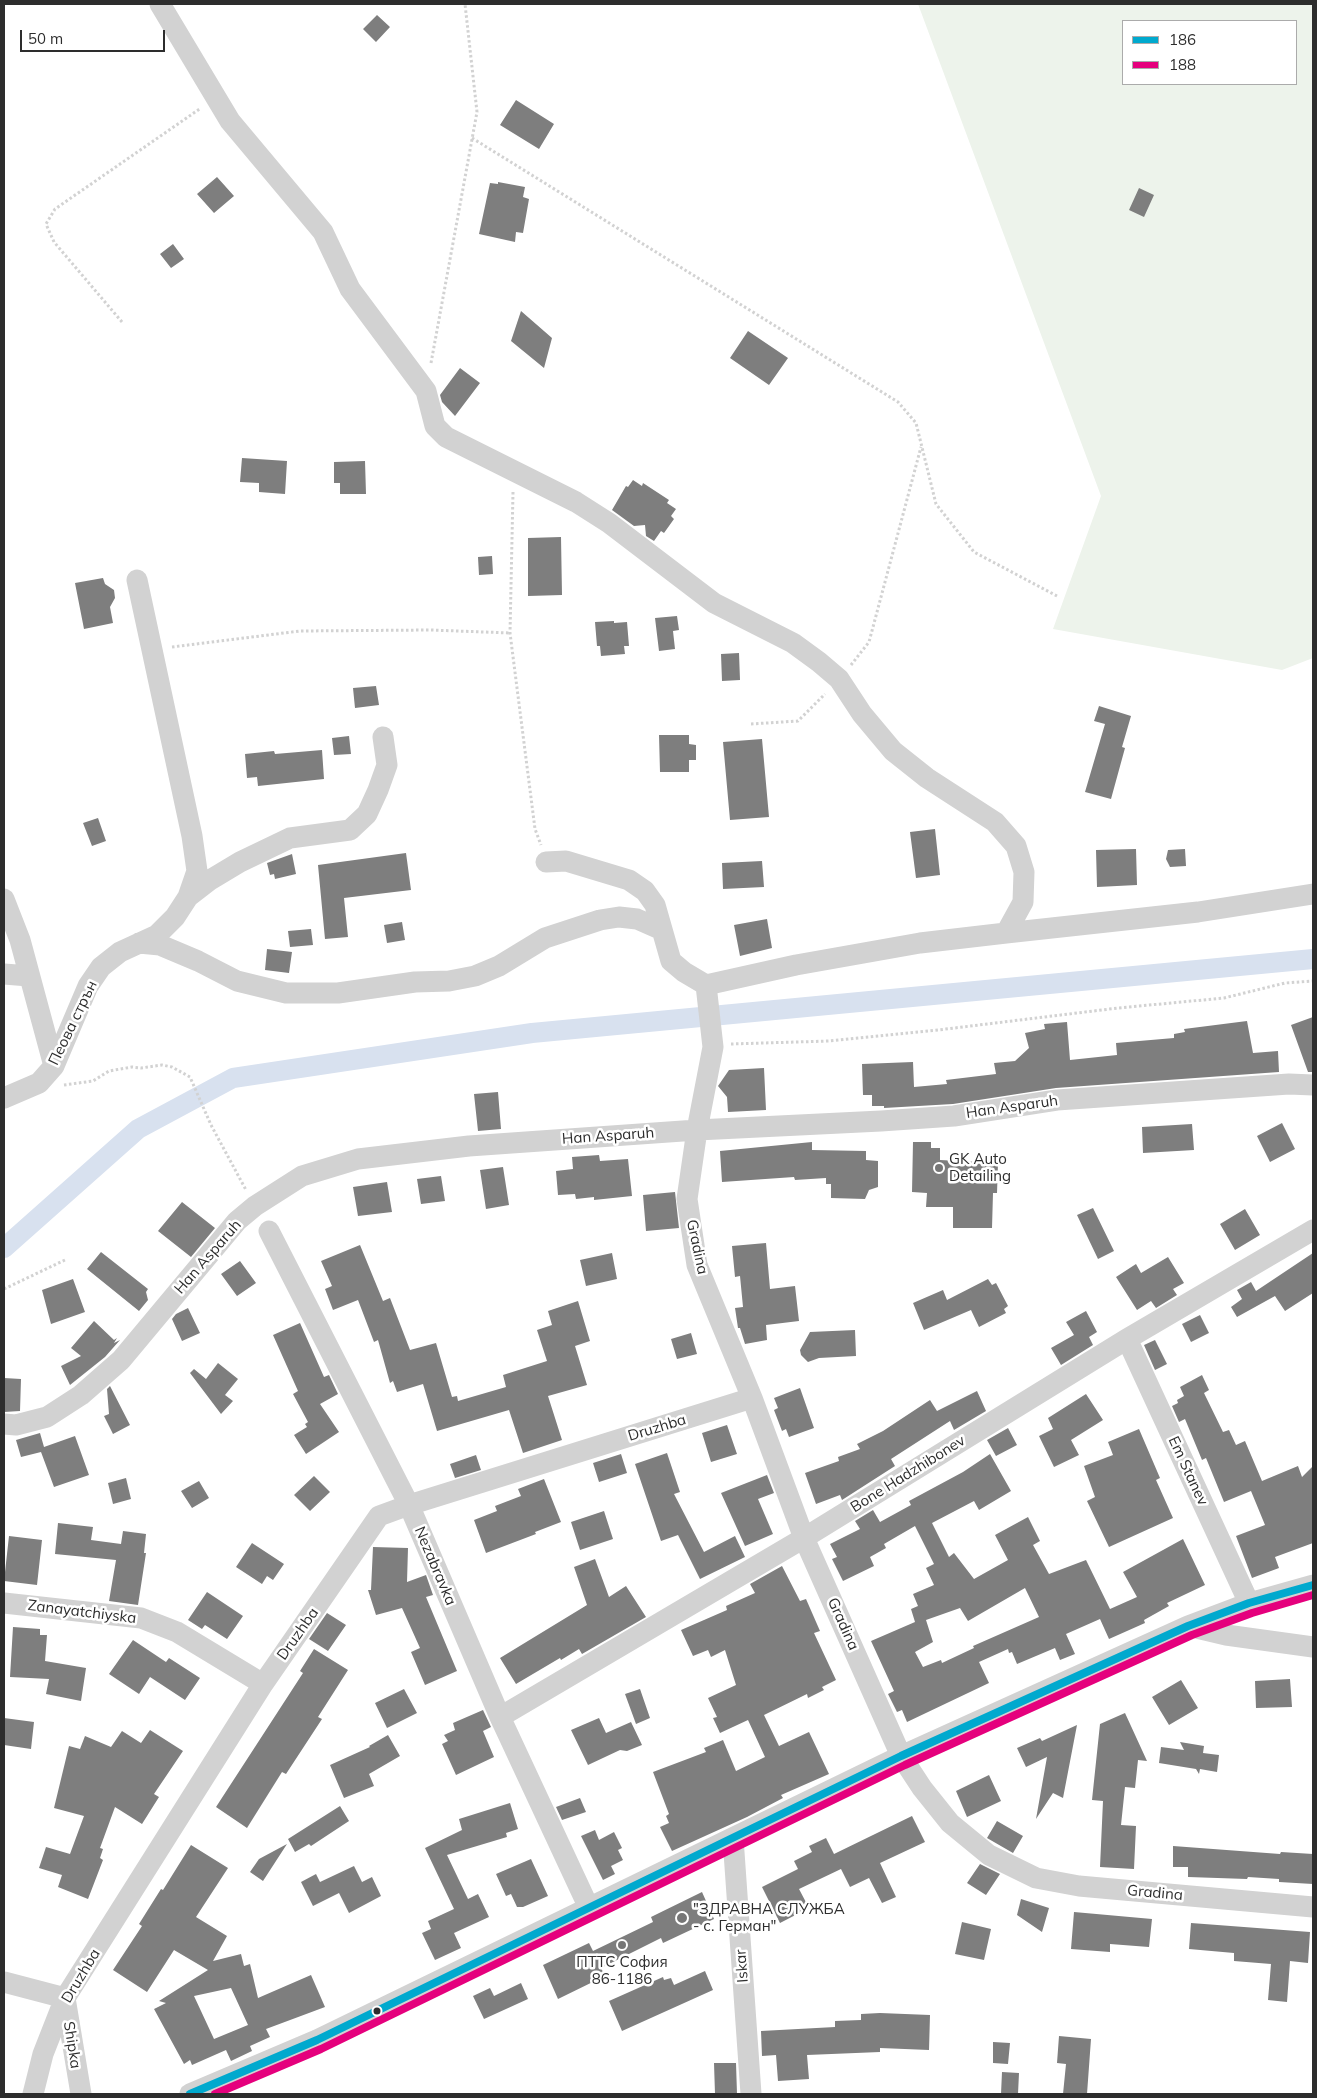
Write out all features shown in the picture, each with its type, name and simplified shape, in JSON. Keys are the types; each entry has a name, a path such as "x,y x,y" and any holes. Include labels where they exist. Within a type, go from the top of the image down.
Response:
{"street":[{"path":"160,4 230,121 324,232 350,289 426,391 435,426 446,437 576,502 609,523 714,603 793,644 840,679 862,714 894,751 927,778 995,822 1016,846 1024,872 1023,902 1006,933"},
{"path":"137,580 192,836 197,871 188,897"},
{"path":"188,897 210,880 240,862 290,838 350,830 367,814 387,765 382,737"},
{"path":"546,862 566,861 629,880 645,890 655,905 671,961 684,972 706,985 796,965 920,943 1198,912 1313,894"},
{"name":"Пеова стрън","path":"4,1098 39,1083 54,1066 88,986 101,967 120,952 157,935 175,917 188,897"},
{"path":"4,899 20,940 54,1066"},
{"path":"139,943 160,945 198,961 237,981 286,993 338,993 415,982 449,981 475,976 499,966 545,938 600,920 619,917 637,919 662,930"},
{"path":"4,974 29,976"},
{"name":"Gradina","path":"706,985 713,1047 697,1130 687,1199 697,1265 752,1398 804,1538 901,1756 922,1788 950,1823 989,1855 1036,1878 1079,1886 1313,1907"},
{"name":"Han Asparuh","path":"4,1424 16,1425 47,1417 81,1395 101,1378 121,1360 237,1221 255,1206 302,1176 358,1159 469,1146 697,1130 954,1116 1057,1100 1289,1084 1313,1085"},
{"name":"Bone Hadzhibonev","path":"500,1717 804,1538 1127,1340 1313,1230"},
{"name":"Nezabravka","path":"269,1231 409,1505 500,1717 589,1908"},
{"name":"Em Stanev","path":"1127,1340 1249,1602"},
{"name":"Druzhba","path":"33,2094 43,2054 65,1998 263,1684 380,1516 409,1505 752,1398"},
{"path":"190,2094 317,2040 901,1756 1188,1626 1249,1602 1313,1584"},
{"name":"Zanayatchiyska","path":"4,1603 140,1618 176,1632 263,1684"},
{"path":"1188,1626 1226,1635 1313,1647"},
{"name":"Iskar","path":"733,1838 751,2094"},
{"path":"4,1982 65,1998"},
{"name":"Shipka","path":"65,1998 81,2094"}],"path":[{"path":"426,391 477,112 465,4"},
{"path":"122,322 54,242 46,224 56,209 216,98"},
{"path":"472,138 898,402 916,423 936,504 974,552 1057,596"},
{"path":"751,724 798,721 840,679 869,642 921,446"},
{"path":"513,471 510,633 535,829 546,862"},
{"path":"151,650 300,630 431,630 510,633"},
{"path":"713,1047 738,1043 829,1041 938,1030 1118,1008 1224,998 1285,982 1313,981"},
{"path":"39,1083 72,1086 93,1081 109,1071 132,1066 141,1068 162,1065 172,1067 190,1077 211,1125 255,1206"},
{"path":"4,1289 67,1259"}],"shaded area":[{"path":"918,4 1313,4 1313,658 1282,670 1053,629 1101,496"}],"building":[{"path":"377,15 390,27 376,42 363,29"},
{"path":"516,100 554,124 539,149 500,125"},
{"path":"217,177 234,196 214,213 197,194"},
{"path":"498,182 525,187 523,197 529,199 523,233 516,232 515,242 479,234 490,183 498,184"},
{"path":"1139,188 1154,195 1144,217 1129,210"},
{"path":"173,244 184,259 171,268 160,254"},
{"path":"521,311 552,338 544,368 511,341"},
{"path":"748,331 788,358 769,385 730,358"},
{"path":"460,368 480,383 455,416 442,402 440,395"},
{"path":"242,458 287,461 285,494 259,492 259,483 240,482"},
{"path":"365,461 366,494 340,494 340,483 334,483 334,462"},
{"path":"633,480 642,486 643,483 669,500 667,503 676,509 671,516 674,519 664,533 661,531 654,541 646,536 645,525 634,526 612,510 626,486 628,487"},
{"path":"561,537 562,595 528,596 528,538"},
{"path":"492,556 493,574 479,575 478,557"},
{"path":"103,578 105,584 114,590 115,598 110,607 113,623 84,629 75,583"},
{"path":"677,616 679,630 673,631 675,649 659,651 655,618"},
{"path":"614,621 614,623 627,622 629,646 624,646 625,654 601,656 600,646 597,646 595,622"},
{"path":"739,653 740,680 722,681 721,654"},
{"path":"376,686 379,705 355,708 353,688"},
{"path":"1099,706 1131,716 1122,747 1125,748 1111,799 1085,792 1105,724 1094,721"},
{"path":"659,735 689,735 689,744 696,745 696,760 689,760 689,772 660,772"},
{"path":"349,736 351,754 334,755 332,738"},
{"path":"762,739 769,817 730,820 723,742"},
{"path":"322,750 324,779 258,786 257,777 247,778 245,754 274,751 275,754"},
{"path":"98,818 106,841 92,846 83,823"},
{"path":"935,829 940,875 916,878 910,832"},
{"path":"1136,849 1137,885 1097,887 1096,850"},
{"path":"1185,849 1186,866 1170,867 1166,859 1168,850"},
{"path":"406,853 411,890 344,898 348,937 325,939 318,865"},
{"path":"292,854 296,874 275,879 274,874 270,875 267,863"},
{"path":"762,861 764,887 723,889 722,863"},
{"path":"767,919 772,948 740,956 734,925"},
{"path":"402,922 405,940 387,943 384,925"},
{"path":"311,929 313,945 290,947 288,931"},
{"path":"267,949 292,952 289,973 265,970"},
{"path":"1313,1017 1313,1072 1308,1072 1291,1025"},
{"path":"1247,1021 1253,1053 1278,1051 1279,1072 1056,1088 953,1104 884,1108 884,1106 872,1106 872,1095 863,1095 862,1064 913,1062 914,1087 947,1084 946,1080 996,1074 994,1063 1015,1061 1029,1048 1025,1033 1045,1029 1044,1024 1067,1022 1070,1060 1117,1055 1116,1043 1174,1038 1174,1034 1185,1032 1184,1029"},
{"path":"764,1068 766,1110 728,1112 727,1097 718,1086 729,1070"},
{"path":"498,1092 501,1129 478,1131 474,1094"},
{"path":"1282,1123 1295,1149 1270,1162 1257,1136"},
{"path":"1192,1124 1194,1150 1143,1153 1142,1127"},
{"path":"812,1142 812,1150 866,1151 866,1160 878,1161 878,1187 869,1190 865,1199 831,1198 831,1184 826,1184 826,1178 795,1180 794,1177 722,1182 720,1151"},
{"path":"913,1142 931,1142 931,1148 940,1148 940,1160 998,1163 997,1193 993,1193 992,1228 953,1228 953,1207 926,1207 927,1193 912,1192"},
{"path":"599,1155 600,1161 628,1159 632,1196 594,1200 594,1197 576,1199 575,1194 558,1195 556,1171 573,1169 572,1157"},
{"path":"503,1167 509,1205 486,1209 480,1170"},
{"path":"441,1176 445,1201 421,1204 417,1179"},
{"path":"387,1182 392,1212 358,1216 353,1187"},
{"path":"675,1192 679,1228 646,1231 643,1195"},
{"path":"182,1202 215,1228 191,1257 158,1231"},
{"path":"1093,1208 1114,1251 1098,1259 1077,1215"},
{"path":"1245,1209 1260,1235 1235,1250 1220,1224"},
{"path":"766,1243 770,1289 795,1286 799,1321 766,1325 767,1340 745,1344 740,1328 738,1328 735,1308 743,1307 740,1276 735,1277 732,1246"},
{"path":"360,1245 383,1301 390,1298 410,1350 436,1343 452,1397 457,1396 458,1401 506,1387 503,1375 547,1361 537,1330 552,1325 548,1311 578,1301 590,1341 575,1346 587,1385 548,1396 562,1440 523,1453 509,1410 437,1431 423,1384 397,1392 393,1381 390,1383 378,1340 374,1342 358,1300 333,1310 325,1289 332,1286 321,1261"},
{"path":"101,1252 148,1289 146,1292 148,1300 139,1311 87,1269"},
{"path":"612,1253 617,1279 586,1286 580,1260"},
{"path":"1313,1253 1313,1293 1285,1311 1275,1296 1237,1317 1231,1307 1242,1299 1237,1290 1251,1282 1256,1291"},
{"path":"1168,1257 1184,1283 1173,1289 1177,1295 1156,1308 1151,1301 1137,1310 1116,1277 1136,1264 1141,1273"},
{"path":"240,1261 256,1283 237,1296 221,1274"},
{"path":"73,1279 85,1312 51,1324 42,1290"},
{"path":"988,1279 992,1285 996,1283 1008,1306 1004,1309 1006,1313 979,1327 971,1310 924,1330 913,1303 943,1290 947,1300"},
{"path":"188,1308 200,1333 182,1341 172,1319 176,1314"},
{"path":"1086,1311 1097,1332 1089,1337 1093,1345 1061,1365 1051,1348 1074,1335 1066,1322"},
{"path":"1200,1315 1209,1333 1191,1342 1182,1324"},
{"path":"94,1321 114,1340 117,1338 114,1343 120,1340 105,1357 70,1385 61,1366 81,1356 71,1348"},
{"path":"300,1323 324,1377 329,1375 338,1394 320,1404 339,1432 306,1454 294,1435 307,1427 305,1424 308,1422 293,1394 298,1391 273,1335"},
{"path":"855,1330 856,1356 819,1358 808,1362 801,1355 800,1350 810,1332"},
{"path":"691,1333 697,1354 677,1359 671,1339"},
{"path":"1155,1340 1167,1364 1155,1370 1144,1345"},
{"path":"218,1363 238,1379 225,1395 233,1401 221,1414 190,1373 194,1369 206,1379"},
{"path":"1202,1375 1209,1390 1204,1393 1223,1432 1229,1430 1236,1445 1245,1441 1262,1481 1298,1466 1302,1477 1313,1466 1313,1543 1275,1557 1279,1568 1252,1578 1236,1536 1265,1525 1251,1491 1224,1502 1206,1458 1202,1460 1185,1419 1179,1422 1172,1406 1178,1403 1177,1400 1184,1396 1180,1387"},
{"path":"4,1378 21,1379 20,1411 4,1412"},
{"path":"110,1386 130,1425 113,1434 104,1416 109,1414 107,1389"},
{"path":"800,1388 814,1428 789,1437 786,1429 782,1431 774,1410 778,1408 774,1398"},
{"path":"977,1391 986,1411 954,1430 950,1421 891,1459 895,1466 842,1500 840,1495 816,1504 805,1473 839,1461 838,1457 860,1449 857,1444 883,1431 930,1400 937,1411"},
{"path":"1086,1394 1103,1420 1071,1440 1079,1455 1054,1467 1039,1436 1053,1429 1048,1418"},
{"path":"727,1425 737,1454 711,1462 702,1433"},
{"path":"1008,1428 1017,1445 996,1456 987,1440"},
{"path":"1139,1429 1160,1478 1156,1480 1173,1518 1109,1547 1087,1501 1095,1497 1084,1466 1113,1455 1108,1442"},
{"path":"40,1433 44,1447 75,1436 89,1475 54,1487 41,1452 21,1457 16,1440"},
{"path":"667,1453 680,1492 674,1494 704,1552 735,1536 745,1557 700,1579 678,1535 661,1541 635,1464"},
{"path":"621,1454 627,1473 599,1482 593,1463"},
{"path":"990,1454 1011,1491 979,1510 974,1501 932,1523 949,1557 954,1553 974,1579 1008,1560 995,1535 1028,1517 1040,1541 1033,1545 1049,1574 1086,1560 1110,1609 1137,1597 1123,1572 1183,1539 1205,1585 1167,1603 1169,1606 1144,1620 1145,1623 1109,1639 1100,1619 1066,1634 1075,1654 1060,1660 1055,1648 1017,1664 1012,1652 1009,1653 1008,1649 979,1662 989,1683 907,1722 902,1710 897,1712 888,1694 894,1691 871,1641 915,1622 911,1609 918,1606 913,1594 934,1585 926,1568 934,1564 915,1526 884,1544 886,1548 870,1557 874,1566 843,1581 832,1559 837,1557 830,1544 860,1529 855,1521 873,1510 880,1522 911,1505 909,1501 963,1472","holes":["1025,1588 1039,1617 973,1646 974,1648 942,1663 941,1660 923,1667 915,1652 933,1642 926,1620 960,1608 968,1621"]},
{"path":"476,1455 481,1470 455,1478 450,1464"},
{"path":"767,1475 774,1493 758,1499 773,1534 745,1546 721,1493"},
{"path":"314,1476 330,1492 310,1511 294,1495"},
{"path":"126,1478 131,1499 113,1504 108,1483"},
{"path":"544,1479 561,1522 535,1532 536,1534 486,1553 474,1520 497,1511 495,1506 521,1496 518,1489"},
{"path":"199,1481 209,1498 192,1508 181,1491"},
{"path":"604,1511 613,1539 580,1550 571,1522"},
{"path":"58,1523 93,1527 91,1540 121,1544 123,1531 146,1534 144,1553 146,1553 138,1605 109,1601 116,1560 55,1554"},
{"path":"9,1536 42,1540 37,1585 4,1581"},
{"path":"252,1543 284,1564 273,1580 267,1576 262,1584 236,1567"},
{"path":"373,1547 408,1548 407,1582 426,1575 433,1595 426,1597 457,1671 425,1685 411,1652 420,1648 402,1608 376,1615 368,1590 371,1590"},
{"path":"595,1559 609,1597 626,1586 646,1617 582,1654 579,1649 516,1684 500,1658 587,1605 574,1567"},
{"path":"782,1566 800,1601 806,1599 820,1631 814,1633 836,1680 822,1687 824,1690 808,1698 807,1694 764,1715 779,1746 809,1732 829,1774 781,1795 783,1798 747,1817 672,1851 660,1827 669,1823 666,1816 669,1814 653,1772 706,1752 704,1748 723,1740 736,1771 765,1757 748,1720 720,1733 713,1718 717,1717 708,1698 736,1685 725,1650 711,1657 708,1650 693,1656 681,1630 727,1610 726,1606 755,1593 750,1584"},
{"path":"207,1592 243,1616 227,1639 205,1625 202,1629 188,1620"},
{"path":"327,1613 346,1625 328,1651 309,1639"},
{"path":"13,1627 40,1629 40,1635 47,1635 45,1661 86,1668 81,1701 46,1694 49,1679 10,1677"},
{"path":"133,1640 166,1662 169,1658 200,1678 185,1700 150,1677 139,1694 109,1674"},
{"path":"314,1649 348,1670 318,1717 322,1719 286,1774 282,1772 247,1828 216,1807 303,1673 300,1671"},
{"path":"1290,1679 1292,1707 1256,1708 1255,1681"},
{"path":"1181,1680 1198,1708 1169,1725 1152,1697"},
{"path":"404,1689 417,1713 387,1728 375,1703"},
{"path":"640,1689 650,1718 636,1724 625,1694"},
{"path":"483,1710 491,1727 483,1731 494,1757 456,1775 442,1744 448,1741 444,1735 455,1730 453,1723"},
{"path":"1125,1713 1147,1761 1138,1760 1135,1788 1125,1787 1121,1825 1136,1826 1134,1869 1100,1867 1103,1801 1092,1800 1100,1724"},
{"path":"4,1718 34,1722 31,1749 4,1745"},
{"path":"599,1718 606,1733 631,1722 642,1745 627,1751 620,1750 588,1765 571,1730"},
{"path":"1077,1725 1063,1798 1053,1793 1036,1819 1047,1757 1026,1767 1017,1748 1040,1738 1042,1741"},
{"path":"150,1730 183,1751 154,1794 159,1797 142,1824 115,1807 100,1848 103,1849 100,1858 103,1860 88,1899 58,1887 62,1875 39,1868 46,1847 70,1854 84,1816 54,1808 69,1746 80,1749 85,1736 111,1747 122,1731 141,1743"},
{"path":"388,1735 400,1756 369,1774 374,1786 344,1798 330,1765 370,1747"},
{"path":"1180,1742 1204,1746 1203,1753 1219,1755 1217,1772 1200,1769 1199,1774 1196,1769 1159,1763 1161,1747 1184,1750"},
{"path":"989,1775 1001,1801 967,1817 956,1791"},
{"path":"580,1798 586,1812 562,1820 556,1807"},
{"path":"510,1803 518,1829 506,1833 507,1837 447,1855 468,1899 478,1894 489,1917 454,1933 461,1948 435,1960 422,1933 431,1929 428,1921 454,1909 425,1848 462,1830 459,1819"},
{"path":"340,1806 349,1821 311,1846 309,1844 295,1852 288,1839"},
{"path":"912,1816 925,1842 880,1863 896,1897 882,1903 869,1878 850,1887 841,1869 799,1889 809,1908 780,1923 762,1887 798,1869 794,1861 812,1852 809,1846 826,1838 834,1854"},
{"path":"997,1821 1023,1836 1013,1853 987,1838"},
{"path":"595,1830 599,1840 614,1832 622,1848 618,1850 623,1860 611,1866 615,1874 603,1880 581,1836"},
{"path":"287,1844 263,1881 250,1872 259,1859"},
{"path":"191,1845 228,1868 196,1917 227,1936 213,1961 241,1954 244,1966 250,1964 258,1998 311,1975 325,2007 266,2029 270,2037 250,2046 252,2051 231,2061 226,2050 192,2065 190,2060 184,2064 154,2009 166,2003 159,2001 208,1970 174,1950 147,1992 113,1970 142,1926 139,1924 161,1889 163,1890","holes":["231,1988 248,2025 214,2039 194,1996"]},
{"path":"1173,1846 1280,1854 1281,1852 1313,1854 1313,1884 1279,1882 1279,1879 1248,1877 1247,1879 1188,1877 1188,1867 1173,1867"},
{"path":"531,1859 548,1896 523,1907 517,1907 511,1894 506,1896 496,1874"},
{"path":"980,1864 1000,1874 986,1895 967,1883"},
{"path":"354,1866 362,1882 372,1877 381,1896 349,1913 339,1893 313,1906 301,1882 316,1874 320,1882"},
{"path":"702,1892 714,1919 663,1943 661,1938 601,1968 605,1976 558,1999 543,1965 589,1943 593,1951 653,1922 651,1917"},
{"path":"1021,1899 1049,1908 1042,1932 1017,1915"},
{"path":"1074,1912 1152,1919 1149,1947 1110,1944 1110,1952 1071,1949"},
{"path":"962,1922 991,1929 984,1960 955,1954"},
{"path":"1191,1923 1310,1932 1308,1963 1290,1961 1287,2002 1268,2000 1271,1964 1234,1961 1234,1953 1189,1949"},
{"path":"705,1971 713,1990 622,2031 609,2001 663,1977 664,1980 671,1978 674,1985"},
{"path":"521,1983 528,1999 484,2019 473,1996 490,1988 494,1996"},
{"path":"861,2014 930,2015 929,2050 880,2048 880,2052 807,2055 809,2079 778,2081 776,2055 762,2056 761,2031 835,2027 835,2021 861,2020"},
{"path":"1059,2036 1091,2039 1087,2094 1063,2094 1066,2064 1057,2063"},
{"path":"993,2042 1010,2043 1008,2064 993,2063"},
{"path":"714,2063 736,2063 737,2094 715,2094"},
{"path":"1002,2072 1019,2073 1018,2094 1001,2094"}],"waterway":[{"path":"4,1248 138,1129 233,1078 532,1033 1313,959"}],"transit line":[{"name":"186","path":"190,2094 317,2040 901,1756 1188,1626 1249,1603 1313,1585"},
{"name":"188","path":"215,2094 321,2049 905,1765 1192,1635 1252,1613 1313,1595"}],"place":[{"name":"GK Auto Detailing","path":"939,1168"},
{"name":"\"ЗДРАВНА СЛУЖБА - с. Герман\"","path":"682,1918"},
{"name":"ПТТС София 86-1186","path":"622,1945"}]}
